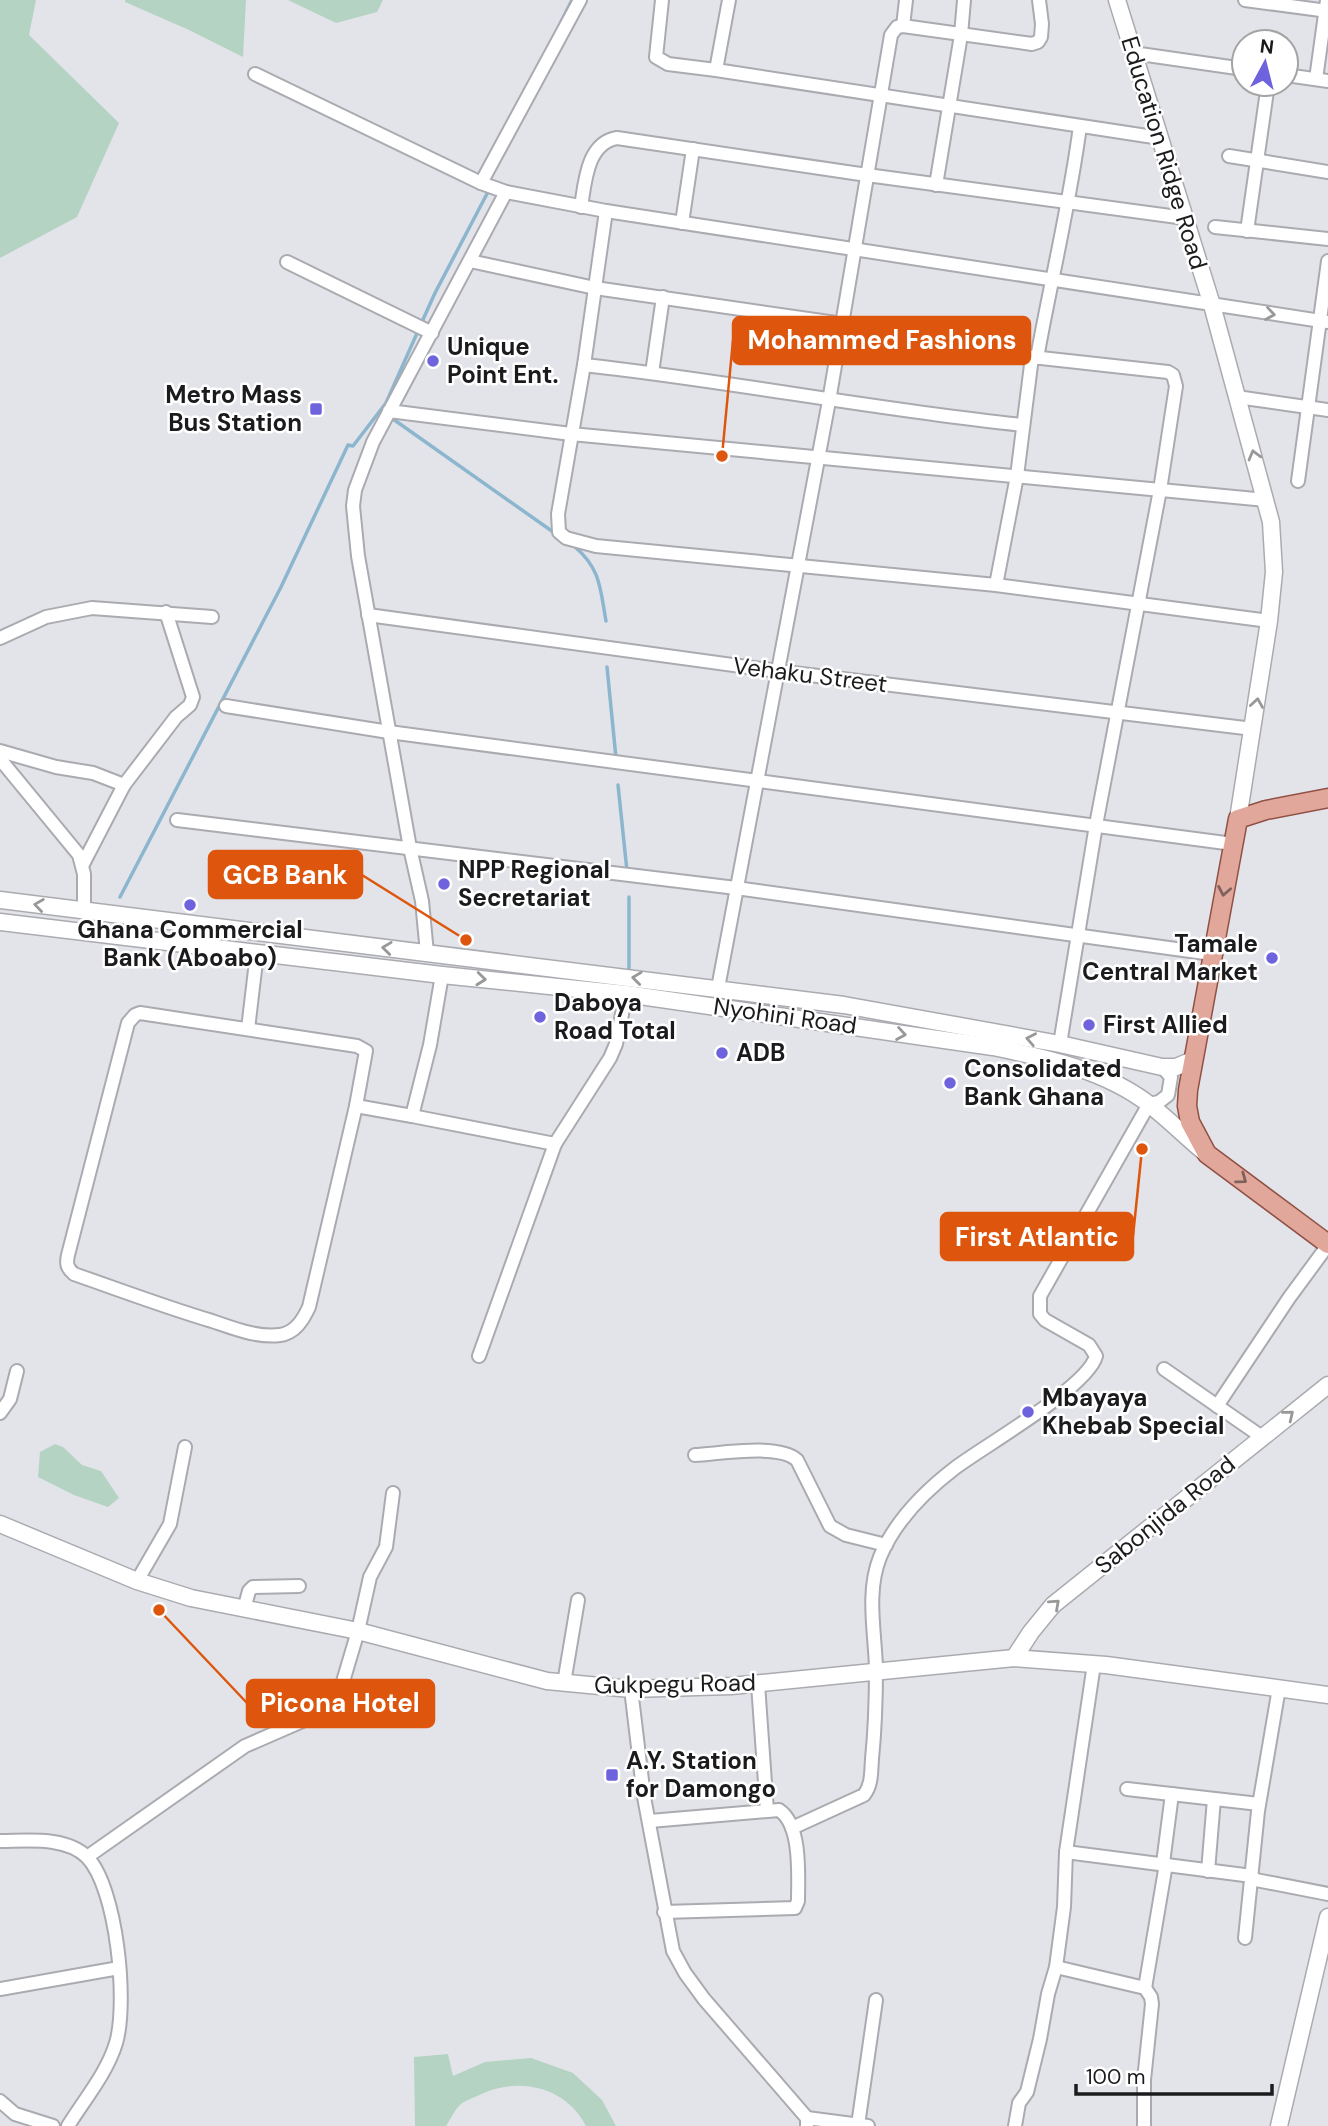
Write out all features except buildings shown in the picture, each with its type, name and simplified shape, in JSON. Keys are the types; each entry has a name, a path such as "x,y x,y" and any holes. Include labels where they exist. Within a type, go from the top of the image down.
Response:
{"main road":[{"path":"1328,798 1266,810 1238,819 1193,1060 1187,1106 1190,1122 1207,1154 1328,1245"}],"street":[{"path":"481,183 580,0"},
{"path":"662,0 656,57 668,64 1160,138"},
{"path":"716,70 729,0"},
{"path":"903,26 906,0"},
{"path":"936,184 961,35 964,0"},
{"path":"718,988 819,458 891,35 893,30 903,26 1031,44 1038,42 1041,37 1039,0"},
{"name":"Education Ridge Road","path":"1117,0 1212,305 1266,500 1274,540 1269,621 1238,819"},
{"path":"1245,0 1327,7 1322,80 1300,77"},
{"path":"1133,53 1230,67"},
{"path":"255,74 481,183 506,192 681,223 1325,322"},
{"path":"1247,231 1266,98"},
{"path":"996,585 1017,476 1035,357 1075,170 1080,126"},
{"path":"581,207 591,162 601,145 617,138 867,176 1185,218"},
{"path":"681,223 693,149"},
{"path":"1229,156 1328,172"},
{"path":"427,953 424,912 368,615 355,530 355,490 373,442 506,192"},
{"path":"606,211 557,524 559,532 566,537 596,546 996,585 1269,621"},
{"path":"1215,226 1328,239"},
{"path":"470,261 595,288 843,324 1035,357 1168,372 1173,375 1176,386 1160,490 1096,825 1060,1044"},
{"path":"1298,481 1325,322 1328,261"},
{"path":"287,262 432,333"},
{"path":"652,373 663,298"},
{"path":"584,365 699,378 829,401 1023,425"},
{"path":"1237,397 1328,410"},
{"path":"389,411 570,434 1266,500"},
{"path":"0,638 29,624 71,611 105,608 212,617"},
{"path":"83,863 124,785 176,717 190,705 193,697 166,612"},
{"name":"Vehaku Street","path":"368,615 777,671 1253,729"},
{"path":"226,706 389,732 1233,844"},
{"path":"0,751 93,773 124,785"},
{"path":"0,759 74,848 83,863 85,911"},
{"path":"177,820 736,888 1212,954"},
{"name":"Nyohini Road","path":"0,900 718,988 897,1014 1060,1044 1162,1067 1176,1067 1193,1060"},
{"name":"Nyohini Road","path":"0,922 442,975 626,994 1012,1051 1048,1059 1096,1075 1149,1104 1207,1154"},
{"path":"248,1029 257,953"},
{"path":"412,1116 430,1045 442,975"},
{"path":"479,1356 555,1144 610,1058 616,1044 626,994"},
{"path":"140,1013 363,1048 366,1057 356,1106 309,1307 304,1319 293,1330 282,1335 249,1332 168,1307 74,1274 68,1269 66,1263 130,1018 140,1013"},
{"path":"792,1828 867,1791 870,1786 876,1671 873,1591 886,1545 907,1514 932,1488 1056,1398 1084,1376 1094,1364 1094,1349 1045,1320 1038,1305 1045,1286 1149,1104 1164,1100 1171,1089 1171,1077 1162,1067"},
{"path":"356,1106 555,1144"},
{"path":"1217,1406 1328,1245"},
{"path":"1164,1369 1262,1437"},
{"path":"0,1413 10,1399 17,1371"},
{"name":"Sabonjida Road","path":"1013,1658 1053,1605 1328,1385"},
{"path":"136,1581 170,1524 185,1447"},
{"path":"695,1455 776,1451 793,1456 830,1526 846,1535 886,1545"},
{"path":"87,1857 246,1746 328,1708 339,1694 358,1631 370,1577 386,1547 393,1493"},
{"name":"Gukpegu Road","path":"0,1524 136,1581 191,1598 358,1631 547,1681 631,1689 758,1684 1013,1658 1094,1664 1328,1695"},
{"path":"244,1609 249,1591 253,1587 299,1586"},
{"path":"564,1682 578,1600"},
{"path":"1015,2126 1019,2103 1027,2092 1056,1967 1064,1906 1066,1852 1094,1664"},
{"path":"758,1684 767,1811"},
{"path":"1245,1938 1259,1804 1279,1688"},
{"path":"631,1689 645,1797 673,1951 685,1973 807,2122 863,2125 876,2000"},
{"path":"1127,1789 1259,1804"},
{"path":"1144,2126 1144,2080 1152,2004 1145,1988 1172,1794"},
{"path":"1208,1871 1214,1799"},
{"path":"650,1821 779,1810 792,1828 797,1860 798,1901 795,1908 664,1913"},
{"path":"0,1841 52,1842 76,1850 87,1857 101,1877 109,1903 119,1968 121,2009 115,2045 68,2126"},
{"path":"1066,1852 1164,1863 1328,1894"},
{"path":"1279,2126 1328,1917"},
{"path":"1056,1967 1145,1988"},
{"path":"0,1989 119,1968"},
{"path":"0,2101 15,2114 53,2126"}],"green space":[{"path":"0,0 36,0 29,35 119,123 77,217 0,258"},
{"path":"246,0 243,57 125,2"},
{"path":"288,0 383,0 377,12 336,23"},
{"path":"55,1444 63,1447 82,1465 101,1471 119,1498 108,1507 74,1495 38,1477 40,1452"},
{"path":"448,2054 453,2076 485,2062 531,2058 573,2073 602,2100 616,2126 586,2126 577,2112 552,2093 538,2088 507,2086 466,2101 458,2107 446,2126 415,2126 414,2057"}],"waterway":[{"path":"561,22 572,0"},
{"path":"421,324 489,190"},
{"path":"120,897 281,587 348,445 353,446 386,403 418,331"},
{"path":"393,419 556,534"},
{"path":"574,546 590,563 598,580 606,621"},
{"path":"607,667 616,758"},
{"path":"618,785 627,871"},
{"path":"629,897 629,973"}],"place":[{"name":"Unique Point Ent.","path":"433,361"},
{"name":"Metro Mass Bus Station","path":"316,409"},
{"name":"Mohammed Fashions","path":"722,456"},
{"name":"NPP Regional Secretariat","path":"444,884"},
{"name":"Ghana Commercial Bank (Aboabo)","path":"190,905"},
{"name":"GCB Bank","path":"466,940"},
{"name":"Tamale Central Market","path":"1272,958"},
{"name":"Daboya Road Total","path":"540,1017"},
{"name":"First Allied","path":"1089,1025"},
{"name":"ADB","path":"722,1053"},
{"name":"Consolidated Bank Ghana","path":"950,1083"},
{"name":"First Atlantic","path":"1142,1149"},
{"name":"Mbayaya Khebab Special","path":"1028,1412"},
{"name":"Picona Hotel","path":"159,1610"},
{"name":"A.Y. Station for Damongo","path":"612,1775"}]}
